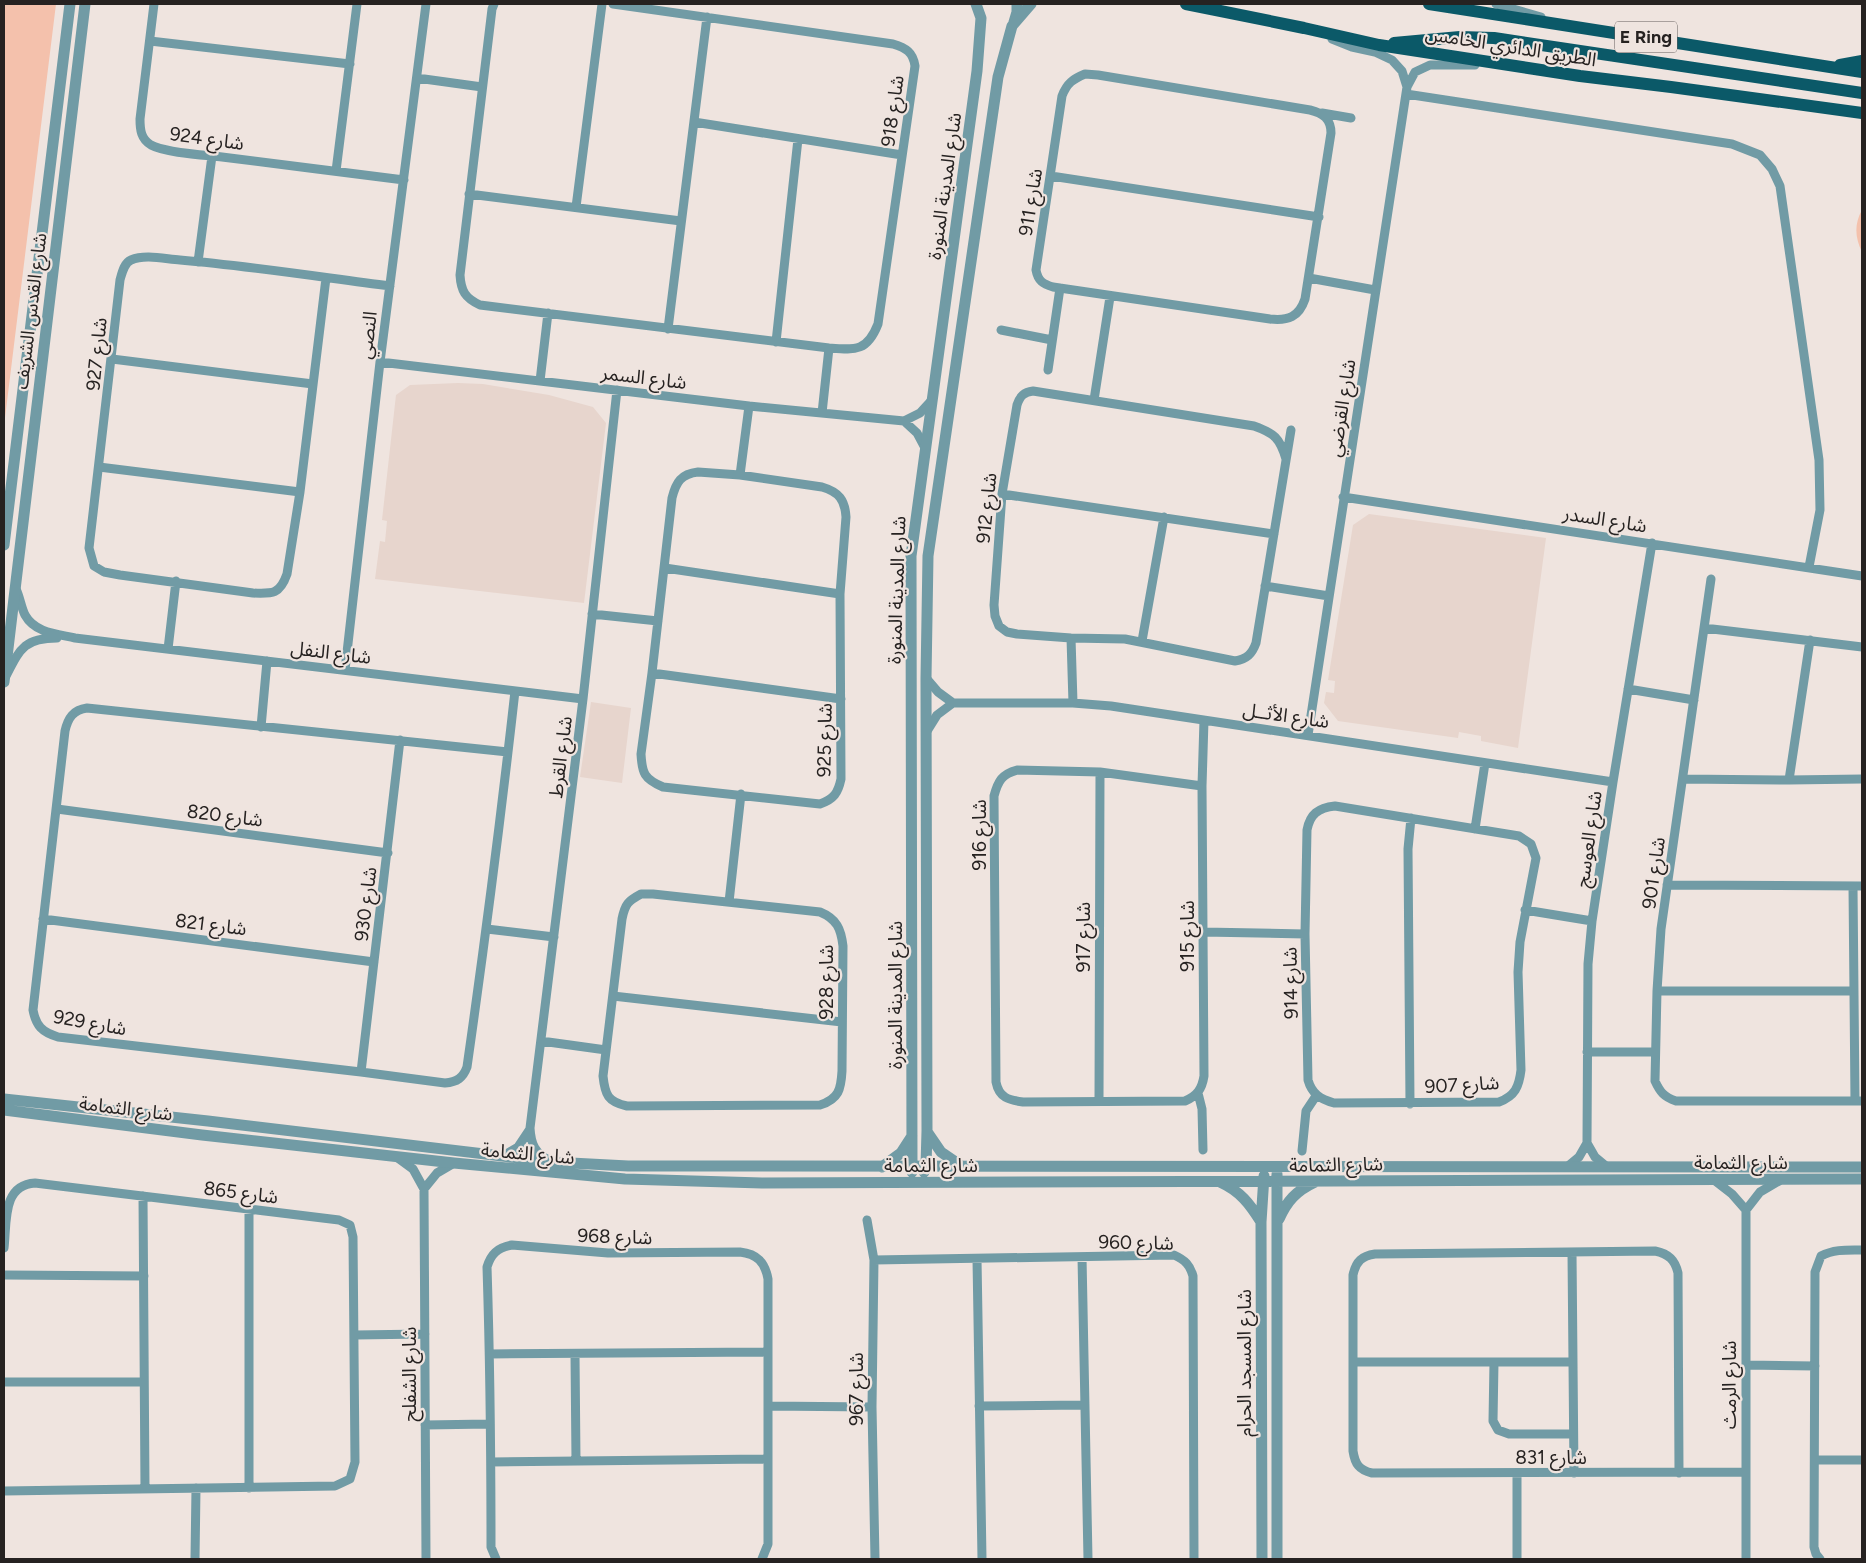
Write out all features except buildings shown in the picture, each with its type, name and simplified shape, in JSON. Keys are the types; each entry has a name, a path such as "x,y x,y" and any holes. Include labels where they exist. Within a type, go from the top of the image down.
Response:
{"main road":[{"name":"الطريق الدائري الخامس","path":"1186,4 1379,45 1580,76 1862,113"},
{"name":"الطريق الدائري الخامس","path":"1430,4 1862,72"},
{"path":"1379,45 1433,38 1494,38 1862,93"},
{"path":"1834,67 1862,61"},
{"path":"1840,110 1862,118"}],"street":[{"name":"شارع القدس الشريف","path":"4,545 70,4"},
{"name":"شارع القدس الشريف","path":"4,682 85,4"},
{"name":"شارع 924","path":"154,4 140,119 140,131 144,139 159,148 404,180"},
{"path":"336,171 357,4"},
{"name":"النصي","path":"345,670 380,362 426,4"},
{"name":"شارع 918","path":"494,4 482,87 460,275 460,286 470,300 480,304 548,314 668,329 829,348 852,350 861,348 869,342 878,324 915,66 913,57 908,50 893,44 613,4"},
{"path":"576,207 602,4"},
{"name":"شارع المدينة المنورة","path":"912,1175 910,580 913,536 977,71 981,18 976,4"},
{"path":"981,18 983,4"},
{"path":"1012,26 1017,12 1017,4"},
{"name":"شارع المدينة المنورة","path":"926,1166 926,581 930,538 998,77 1012,26 1031,4"},
{"path":"1496,4 1572,25"},
{"path":"668,329 707,17"},
{"path":"1304,28 1352,47 1375,52 1392,60 1402,71 1406,90"},
{"path":"150,41 350,64"},
{"path":"1406,90 1415,72 1430,65 1457,64 1518,67"},
{"name":"شارع 911","path":"1319,112 1327,118 1331,125 1331,133 1305,299 1298,313 1287,319 1279,320 1110,297 1046,285 1040,281 1036,270 1062,96 1066,86 1074,78 1085,74 1098,75 1319,112 1351,118"},
{"path":"417,78 482,87"},
{"path":"1406,90 1732,144 1760,155 1772,170 1780,186 1819,460 1820,510 1809,567"},
{"name":"شارع القرضي","path":"1308,735 1406,90"},
{"path":"694,122 902,155"},
{"path":"776,342 798,139"},
{"path":"198,262 212,156"},
{"path":"1051,176 1319,217"},
{"path":"469,194 681,221"},
{"name":"شارع 927","path":"326,278 300,492 284,584 277,591 253,593 104,572 94,566 89,548 120,280 123,270 129,261 142,257 198,262 326,278 390,286"},
{"path":"1308,278 1375,290"},
{"path":"1048,370 1060,288"},
{"path":"1094,400 1110,297"},
{"path":"540,381 548,314"},
{"path":"1001,330 1052,340"},
{"path":"822,413 829,348"},
{"path":"112,359 313,384"},
{"name":"شارع السمر","path":"380,362 748,406 904,421"},
{"name":"شارع القرط","path":"552,1162 540,1156 533,1148 530,1128 583,699 618,390"},
{"name":"شارع 912","path":"1286,458 1280,441 1273,434 1254,426 1094,400 1033,391 1026,392 1019,398 1002,494 994,605 995,616 999,626 1006,632 1017,634 1071,638 1104,637 1142,641 1235,661 1242,660 1253,651 1256,643 1291,430"},
{"path":"925,448 917,433 904,421 920,413 932,400"},
{"path":"740,476 748,406"},
{"path":"99,467 300,492"},
{"name":"شارع 925","path":"698,472 740,476 822,487 832,490 840,496 845,505 846,517 840,594 841,779 835,796 829,801 820,804 663,786 652,782 645,776 642,765 641,754 672,498 675,487 680,478 698,472"},
{"path":"1002,494 1274,534"},
{"name":"شارع السدر","path":"1344,496 1862,576"},
{"path":"1142,641 1164,517"},
{"name":"شارع العوسج","path":"1587,1143 1588,964 1592,921 1612,782 1652,543"},
{"path":"665,568 840,594"},
{"name":"شارع 901","path":"1711,578 1661,937 1656,991 1655,1081 1665,1097 1676,1101 1859,1101"},
{"path":"168,649 176,581"},
{"name":"شارع النفل","path":"14,586 25,614 31,623 43,631 74,638 583,699"},
{"path":"1265,586 1328,596"},
{"path":"592,614 658,621"},
{"path":"1704,628 1862,647"},
{"name":"شارع النفل","path":"4,682 16,656 24,645 33,640 44,638 74,638"},
{"path":"1071,638 1073,703"},
{"path":"1789,780 1810,640"},
{"path":"261,727 267,661"},
{"path":"652,673 841,698"},
{"path":"926,678 953,703 937,714 927,731"},
{"path":"1628,689 1694,700"},
{"name":"شارع 929","path":"508,752 87,708 78,709 71,715 65,731 33,1010 35,1021 48,1034 58,1037 360,1072 445,1084 454,1083 460,1079 467,1067 487,928 508,752 515,691"},
{"name":"شارع الأثــل","path":"953,703 1073,703 1112,706 1612,782"},
{"name":"شارع 915","path":"1203,1150 1202,1109 1198,1093 1204,1076 1202,786 1204,720"},
{"name":"شارع 930","path":"360,1072 388,853 400,740"},
{"path":"1475,829 1485,763"},
{"name":"شارع 916","path":"1098,1102 1023,1102 1003,1097 998,1090 996,1082 994,796 1001,778 1007,772 1017,770 1100,772 1202,786"},
{"name":"شارع 917","path":"1098,1102 1100,772"},
{"path":"1683,779 1862,779"},
{"path":"729,902 741,794"},
{"name":"شارع 907","path":"1315,812 1324,807 1335,806 1519,836 1531,844 1536,858 1520,942 1518,972 1522,1070 1516,1091 1509,1098 1499,1102 1334,1103 1316,1096"},
{"name":"شارع 820","path":"57,809 388,853"},
{"name":"شارع 914","path":"1315,812 1309,820 1307,830 1305,934 1308,1080 1310,1088 1316,1096"},
{"path":"1410,1104 1408,849 1411,818"},
{"path":"1667,885 1858,886 1858,957 1854,991 1859,1101"},
{"name":"شارع 928","path":"641,894 820,912 829,916 837,923 842,933 844,946 841,1086 836,1096 830,1102 820,1105 627,1106 617,1103 609,1098 605,1090 603,1076 613,996 624,908 630,899 641,894"},
{"path":"1525,910 1592,921"},
{"name":"شارع 821","path":"43,919 374,962"},
{"path":"487,928 554,937"},
{"path":"1203,932 1305,934"},
{"path":"1656,991 1854,991"},
{"path":"613,996 842,1022"},
{"path":"541,1041 606,1050"},
{"path":"1587,1052 1654,1052"},
{"path":"1098,1102 1185,1100 1192,1098 1198,1093"},
{"path":"1302,1151 1306,1111 1316,1096"},
{"name":"شارع الثمامة","path":"6,1105 192,1134 454,1163 626,1179 762,1183 912,1175 1264,1182"},
{"name":"شارع الثمامة","path":"6,1105 208,1121 552,1162 659,1167 882,1167 912,1175 926,1166 1264,1167 1277,1174 1317,1181 1862,1179"},
{"name":"شارع القرط","path":"503,1156 518,1147 530,1128"},
{"path":"927,1132 941,1152 962,1166"},
{"path":"882,1167 900,1153 913,1134"},
{"path":"1587,1143 1595,1157 1608,1167"},
{"path":"1567,1168 1579,1157 1587,1143"},
{"path":"394,1156 413,1169 424,1189 437,1173 454,1163"},
{"name":"شارع الثمامة","path":"1277,1174 1424,1167 1862,1166"},
{"name":"شارع المسجد الحرام","path":"1262,1559 1261,1222 1264,1167"},
{"path":"1264,1182 1268,1177 1277,1174"},
{"name":"شارع المسجد الحرام","path":"1277,1174 1277,1559"},
{"path":"1713,1179 1732,1194 1746,1210 1760,1192 1781,1180"},
{"path":"1277,1223 1286,1203 1296,1193 1317,1181"},
{"path":"1219,1182 1239,1193 1248,1202 1261,1222"},
{"name":"شارع 865","path":"4,1248 9,1202 12,1193 26,1183 339,1220 350,1225 353,1237 356,1462 350,1479 335,1486 4,1491"},
{"name":"شارع الشفلح","path":"424,1189 426,1559"},
{"path":"143,1196 144,1488"},
{"path":"249,1209 249,1488"},
{"name":"شارع الرمث","path":"1746,1210 1746,1559"},
{"name":"شارع 967","path":"866,1220 874,1260 872,1407 875,1559"},
{"name":"شارع 968","path":"496,1559 491,1547 490,1354 487,1268 490,1258 495,1251 512,1245 608,1254 740,1252 750,1254 760,1260 766,1268 768,1279 768,1544 762,1559"},
{"path":"1820,1559 1814,1546 1815,1272 1821,1256 1836,1250 1862,1250"},
{"path":"1572,1362 1354,1362 1355,1266 1360,1259 1367,1255 1375,1254 1655,1251 1664,1253 1676,1264 1678,1274 1679,1472"},
{"path":"1572,1252 1574,1473"},
{"name":"شارع 960","path":"874,1260 1174,1255 1184,1260 1190,1267 1193,1276 1194,1559"},
{"path":"1082,1257 1088,1559"},
{"path":"977,1259 982,1559"},
{"path":"4,1275 144,1276"},
{"path":"355,1335 426,1334"},
{"path":"490,1354 767,1352"},
{"path":"575,1354 576,1461"},
{"name":"شارع 831","path":"1354,1362 1353,1451 1358,1466 1364,1471 1372,1473 1746,1472"},
{"path":"1494,1362 1493,1421 1498,1430 1510,1434 1573,1434"},
{"path":"1746,1366 1816,1366"},
{"path":"4,1382 144,1382"},
{"path":"979,1406 1084,1405"},
{"path":"768,1406 872,1407"},
{"path":"425,1425 489,1424"},
{"path":"491,1462 768,1459"},
{"path":"1815,1460 1862,1460"},
{"path":"1516,1473 1517,1559"},
{"path":"196,1488 196,1559"}],"shaded area":[{"path":"4,4 56,4 4,426"},
{"path":"1862,210 1862,252 1856,231"},
{"path":"483,384 549,395 593,407 606,423 584,603 375,579 380,541 385,542 387,521 382,520 396,395 410,385"},
{"path":"1369,514 1546,538 1518,748 1481,741 1481,736 1459,732 1458,738 1338,721 1324,703 1326,692 1334,693 1335,681 1328,680 1353,525"},
{"path":"591,702 631,708 622,783 580,777"}]}
